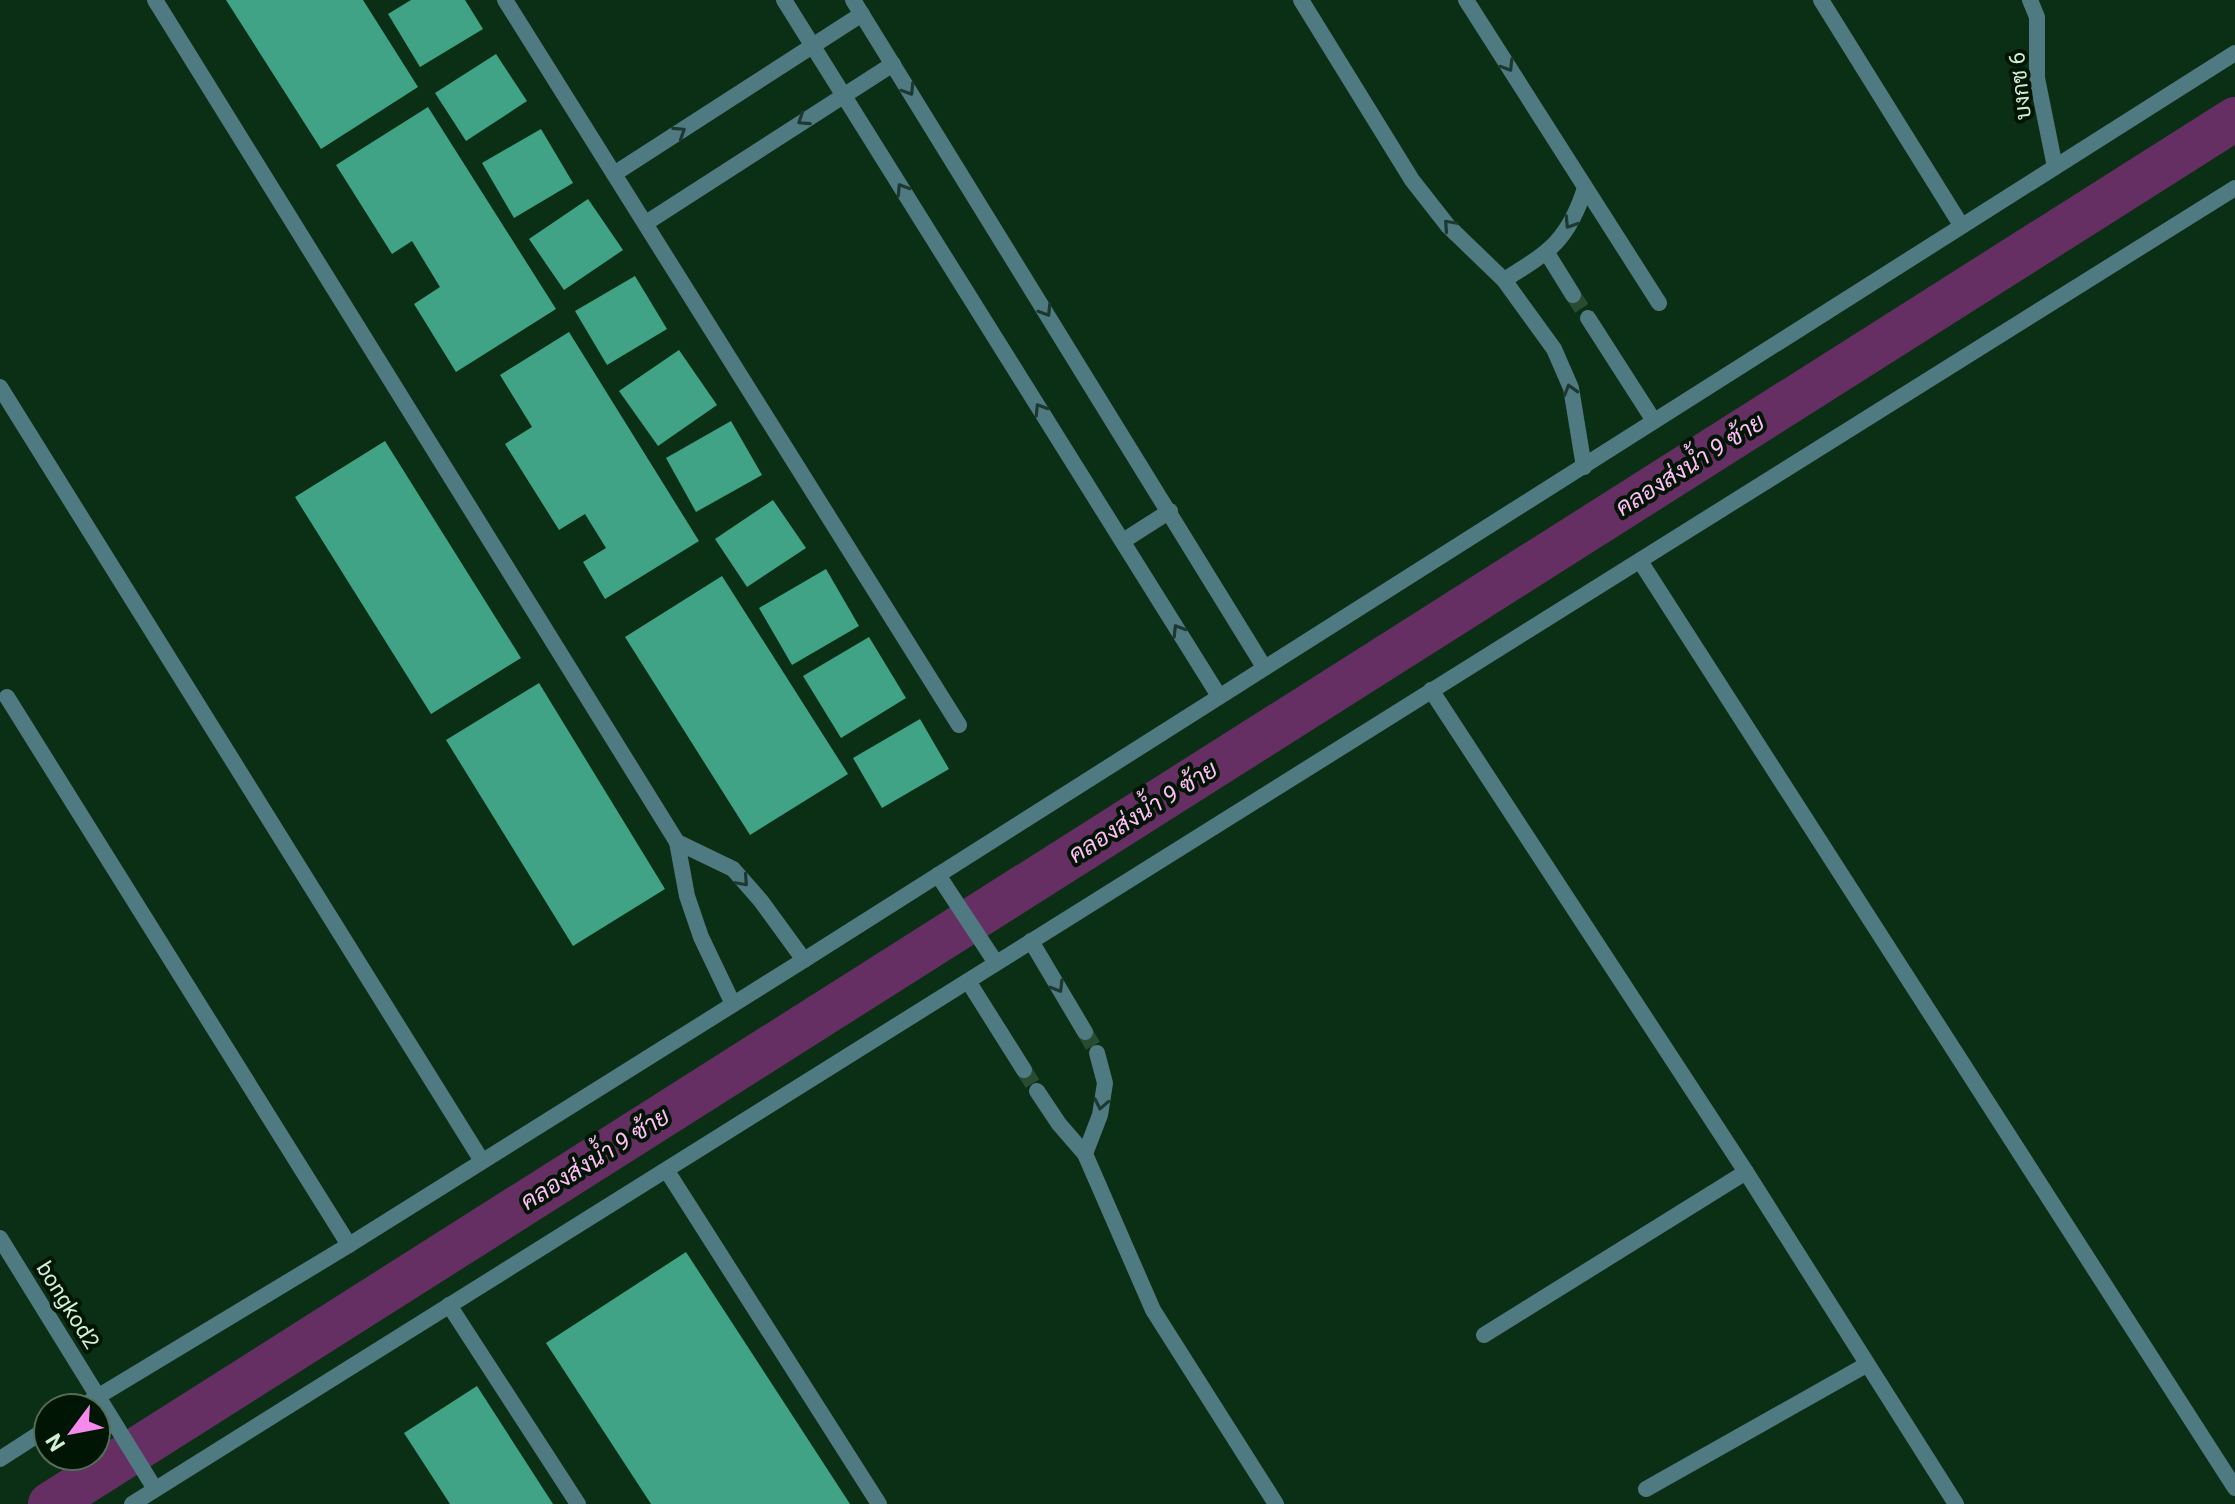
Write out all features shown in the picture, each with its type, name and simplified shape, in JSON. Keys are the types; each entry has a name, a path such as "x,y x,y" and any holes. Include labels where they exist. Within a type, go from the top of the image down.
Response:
{"street":[{"path":"155,0 677,842 687,896 701,937 733,1004"},
{"path":"505,0 959,725"},
{"path":"784,0 1219,696"},
{"path":"1301,0 1412,180 1448,226 1504,280 1554,349 1571,388 1584,467"},
{"path":"1466,0 1659,303"},
{"path":"1821,0 1961,225"},
{"name":"บงกช 6","path":"2030,0 2037,17 2037,78 2055,167"},
{"path":"614,174 813,46 858,7 1264,667"},
{"path":"112,1397 482,1161 941,878 1264,667 2235,53"},
{"path":"646,223 893,64"},
{"path":"1504,280 1547,253 1577,213 1585,188"},
{"path":"132,1504 2235,188"},
{"path":"1547,253 1573,295"},
{"path":"1588,318 1654,421"},
{"path":"0,387 482,1161"},
{"path":"1123,541 1170,511"},
{"path":"1640,561 2235,1488"},
{"path":"1431,690 1746,1172 1956,1504"},
{"path":"7,697 349,1245"},
{"path":"677,842 733,869 804,960"},
{"path":"941,878 996,963"},
{"path":"1031,941 1085,1032"},
{"path":"968,981 1024,1070"},
{"path":"1085,1154 1100,1115 1105,1083 1097,1053"},
{"path":"1037,1091 1059,1124 1085,1154 1153,1310 1276,1504"},
{"path":"667,1171 879,1504"},
{"path":"1484,1335 1746,1172"},
{"name":"bongkod2","path":"0,1238 96,1392"},
{"path":"449,1305 578,1504"},
{"path":"1646,1489 1866,1365"},
{"name":"bongkod2","path":"112,1417 155,1489"},
{"path":"0,1459 32,1438"}],"building":[{"path":"226,0 363,0 418,87 321,149"},
{"path":"411,0 465,0 483,29 420,67 388,14"},
{"path":"496,54 527,101 466,141 435,93"},
{"path":"428,107 556,309 456,372 414,304 440,287 412,241 392,254 336,165"},
{"path":"541,129 573,183 514,218 482,163"},
{"path":"588,199 623,250 564,290 529,239"},
{"path":"635,276 667,329 607,365 575,311"},
{"path":"569,332 699,541 605,599 583,562 606,548 585,514 559,530 505,444 532,427 500,375"},
{"path":"679,350 717,405 658,446 619,391"},
{"path":"731,421 762,475 696,512 666,458"},
{"path":"385,441 521,658 431,714 295,497"},
{"path":"773,500 806,548 747,587 715,539"},
{"path":"826,569 859,626 792,665 759,608"},
{"path":"722,576 848,774 750,835 625,637"},
{"path":"869,637 906,698 841,738 803,676"},
{"path":"539,683 665,889 573,946 446,740"},
{"path":"920,719 949,769 882,808 853,758"},
{"path":"686,1252 850,1504 651,1504 546,1343"},
{"path":"477,1386 553,1504 450,1504 404,1433"}],"waterway":[{"name":"คลองส่งน้ำ 9 ซ้าย","path":"50,1504 2235,119"}],"tunnel":[{"path":"1573,295 1588,318"},
{"path":"1085,1032 1097,1053"},
{"path":"1024,1070 1037,1091"}]}
